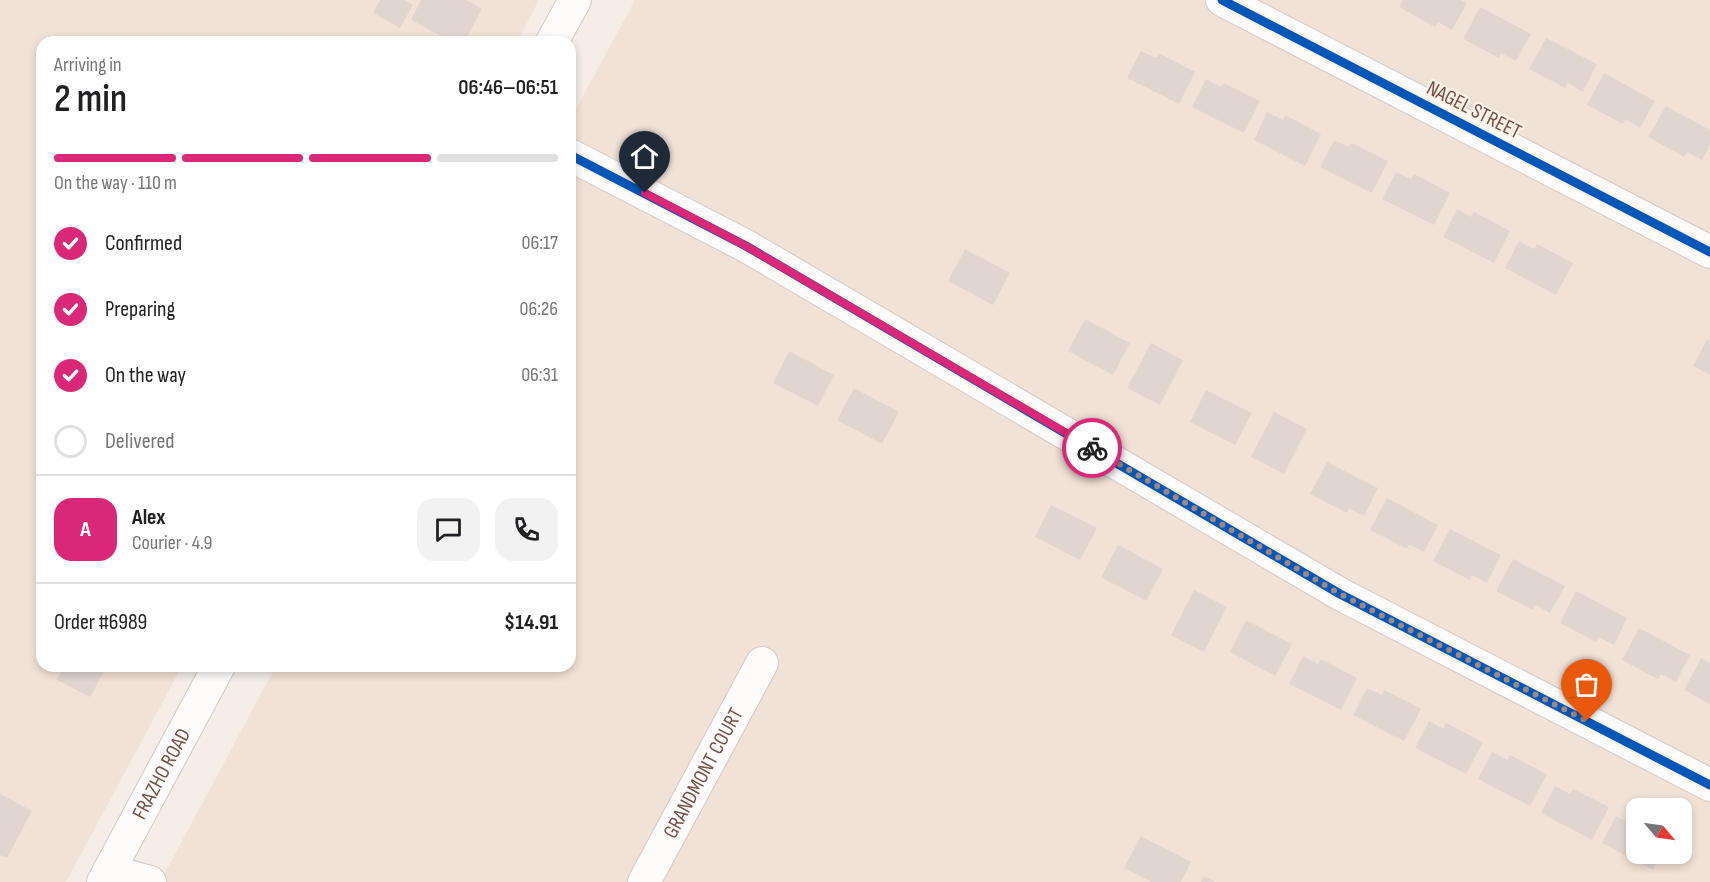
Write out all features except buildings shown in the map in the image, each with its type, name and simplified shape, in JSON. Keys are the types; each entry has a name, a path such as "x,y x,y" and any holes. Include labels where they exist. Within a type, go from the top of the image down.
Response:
{"street":[{"path":"555,36 575,0"},
{"name":"NAGEL STREET","path":"1222,0 1710,252"},
{"path":"576,157 746,246 1340,594 1710,785"},
{"name":"GRANDMONT COURT","path":"644,882 762,663"},
{"name":"FRAZHO ROAD","path":"106,877 216,672"},
{"path":"106,877 150,882"}],"shaded area":[{"path":"0,0 539,0 520,36 36,36 36,672 179,672 66,882 0,882"},
{"path":"635,0 1710,0 1710,882 160,882 273,672 576,672 576,109"}],"cycle path":[{"path":"1222,0 1710,252"},
{"path":"576,158 746,246 1340,594 1710,785"}],"way so far":[{"path":"1092,448 1340,594 1587,721"}],"route":[{"path":"645,193 746,246 1092,448"}]}
